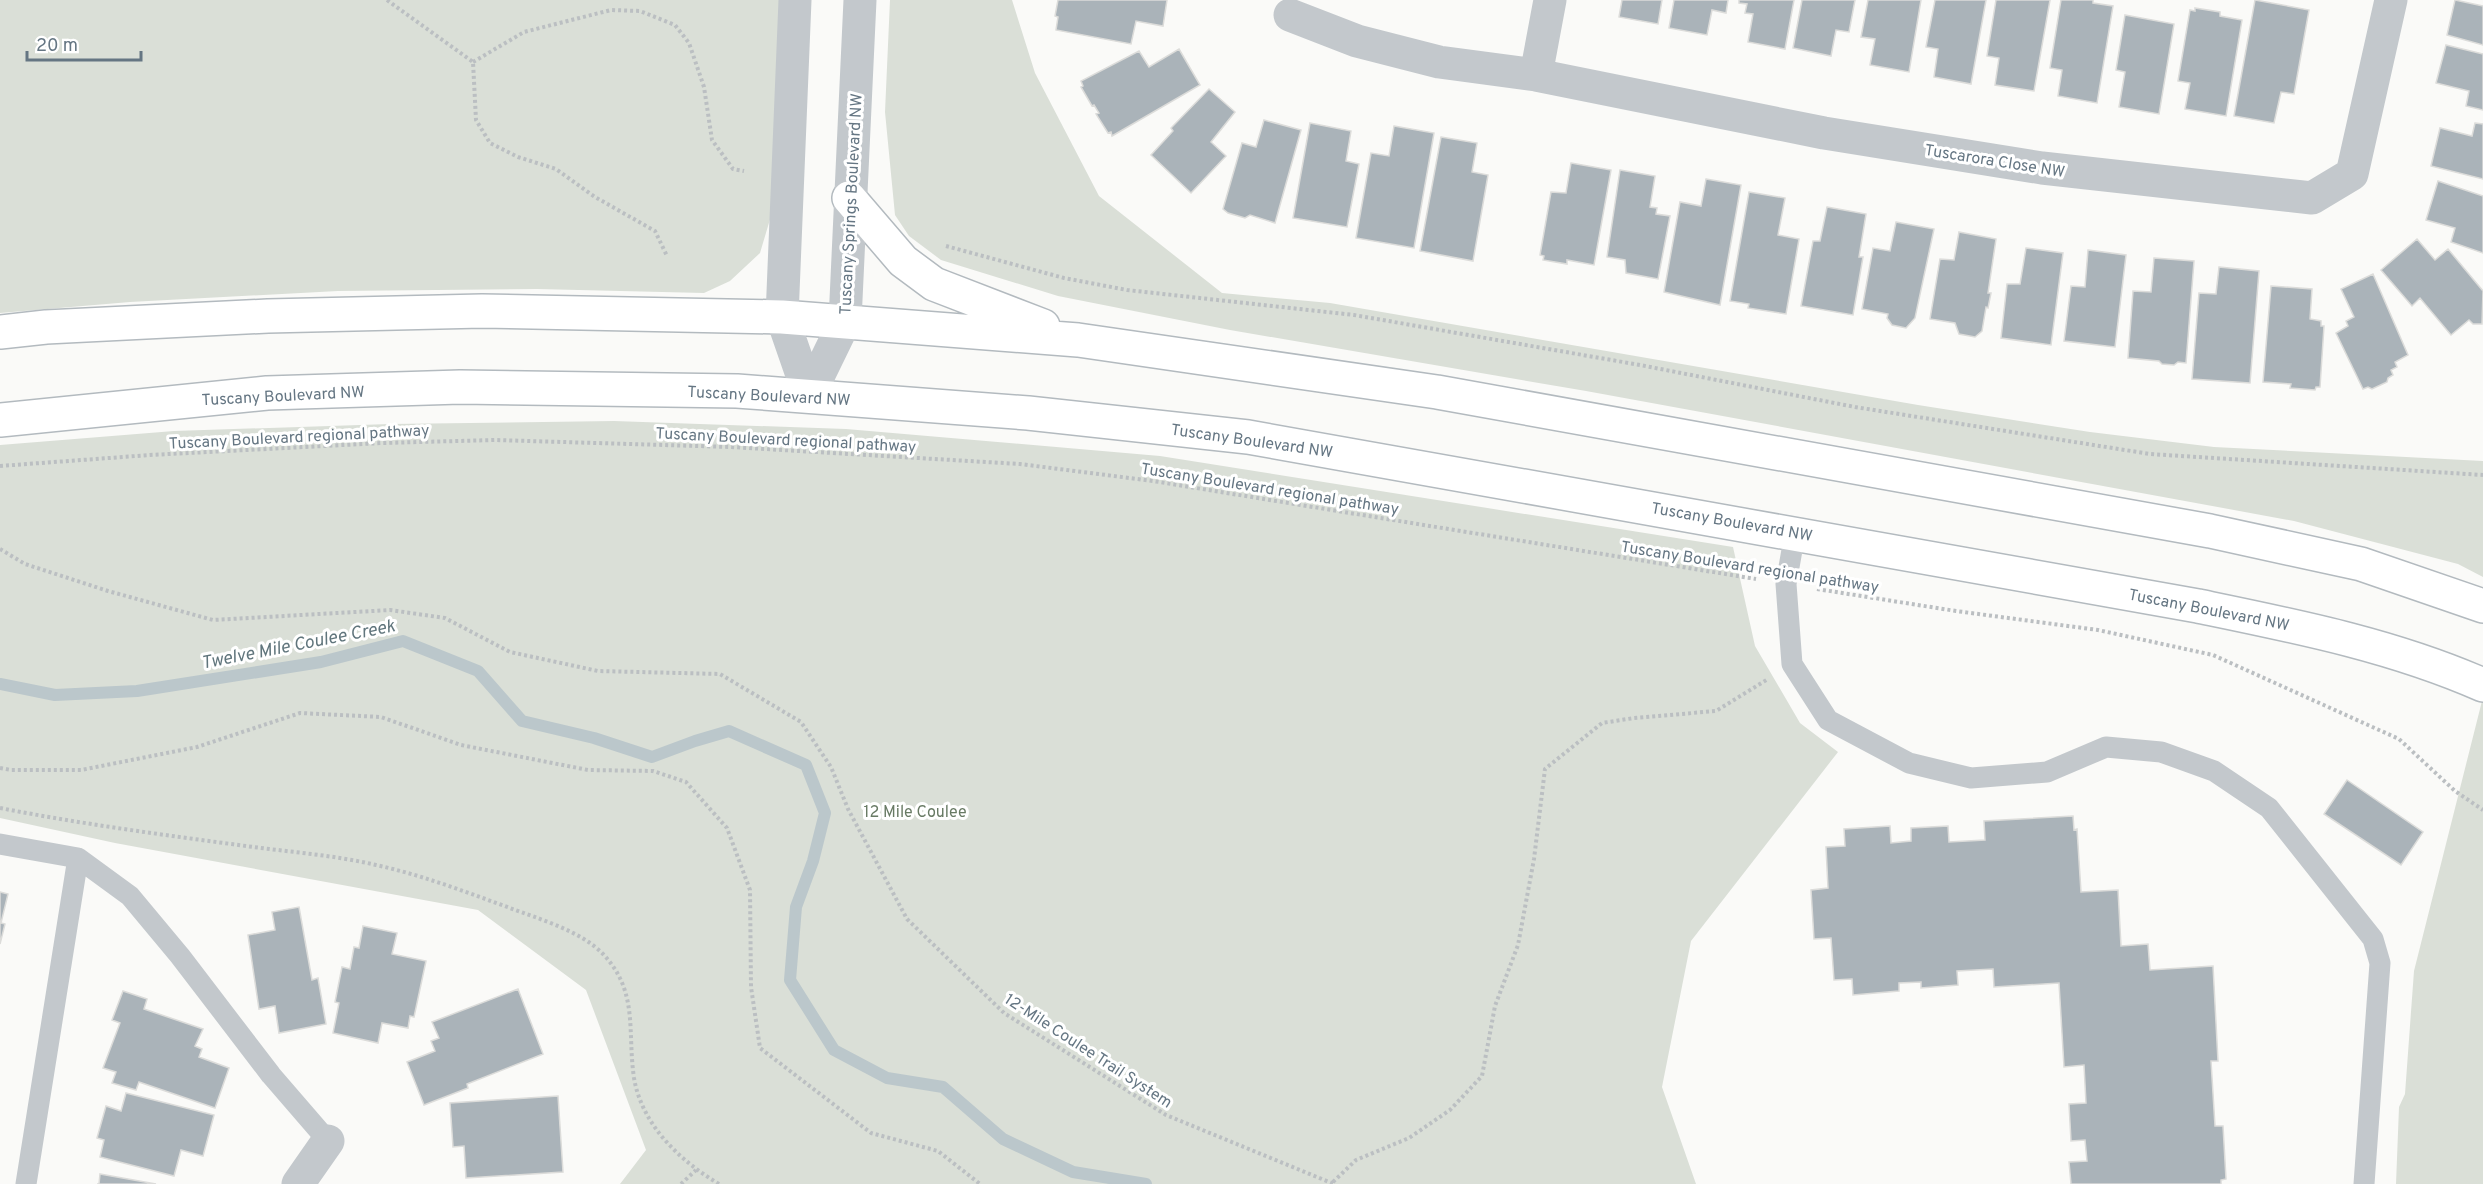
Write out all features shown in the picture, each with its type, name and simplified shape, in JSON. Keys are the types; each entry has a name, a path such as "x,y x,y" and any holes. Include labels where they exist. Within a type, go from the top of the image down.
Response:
{"street":[{"path":"795,0 782,317 809,395"},
{"name":"Tuscany Springs Boulevard NW","path":"809,395 845,321 860,0"},
{"path":"1536,75 1550,0"},
{"name":"Tuscarora Close NW","path":"1290,15 1356,41 1419,57 1536,75 1824,133 2030,166 2312,198 2352,174 2391,0"},
{"path":"849,198 903,261 933,284 1078,340"},
{"path":"0,332 46,327 268,316 482,311 782,317 1078,340 1437,392 2210,531 2361,564 2483,606"},
{"name":"Tuscany Boulevard NW","path":"0,420 267,393 449,388 736,391 1028,413 1248,437 1795,532 2198,606 2337,635 2453,672 2483,685"},
{"path":"298,1184 328,1141"}],"lane":[{"path":"1795,532 1786,584 1792,664 1828,720 1909,763 1971,778 2047,772 2106,747 2161,752 2214,771 2270,808 2373,939 2380,963 2364,1184"},
{"path":"0,844 78,858 130,896 180,956 271,1075 328,1141"},
{"path":"26,1184 78,858"}],"path":[{"path":"387,0 473,62"},
{"path":"473,62 524,32 612,10 640,11 675,25 689,43 704,87 712,141 733,169 744,171"},
{"path":"473,62 476,120 490,143 518,157 556,170 595,198 655,231 667,256"},
{"path":"936,243 968,254 1064,278 1126,290 1354,315 1640,365 1855,407 2150,454 2483,475"},
{"name":"Tuscany Boulevard regional pathway","path":"0,466 382,442 495,440 731,447 1020,464 1165,483 1956,611 2098,630 2213,655 2399,739 2455,791 2483,810"},
{"name":"12-Mile Coulee Trail System","path":"0,549 25,564 213,620 390,609 445,618 510,652 598,672 720,674 801,722 831,767 848,808 907,919 1004,1013 1166,1115 1334,1183 1356,1160 1409,1138 1450,1110 1482,1076 1495,1006 1518,945 1534,859 1545,769 1602,723 1716,711 1792,664"},
{"path":"0,768 81,770 196,747 300,713 381,717 461,746 588,770 653,771 687,782 728,828 750,890 751,987 760,1048 871,1133 938,1151 980,1184"},
{"path":"0,808 78,824 376,865 444,885 552,923 578,936 602,953 622,980 630,1003 634,1078 644,1111 657,1132 696,1170 718,1184"},
{"path":"681,1184 696,1170"}],"green space":[{"path":"0,0 780,0 771,216 760,253 730,281 704,293 537,289 338,291 130,302 0,313"},
{"path":"890,0 1012,0 1035,73 1099,196 1222,293 1330,303 1918,405 2090,432 2214,447 2483,461 2483,577 2458,564 2294,521 1586,391 1230,330 1058,296 941,260 909,236 895,215 885,112"},
{"name":"12 Mile Coulee","path":"614,421 846,429 1160,456 1733,547 1755,646 1800,723 1838,752 1691,941 1662,1087 1696,1184 620,1184 646,1150 586,990 478,910 115,843 0,818 0,445 174,431 390,424"},
{"path":"2483,697 2483,1184 2396,1184 2399,1107 2405,1094 2414,971"}],"building":[{"path":"1058,0 1167,0 1163,26 1136,21 1131,44 1056,30 1058,17 1055,16"},
{"path":"1622,0 1662,0 1658,24 1619,17"},
{"path":"1674,0 1728,0 1726,13 1712,10 1707,35 1669,28"},
{"path":"1739,0 1794,0 1785,49 1748,42 1753,14 1745,13 1747,4 1739,3"},
{"path":"1802,0 1855,0 1849,32 1836,30 1831,56 1793,48"},
{"path":"1868,0 1921,0 1909,72 1870,65 1875,39 1861,37"},
{"path":"1935,0 1986,0 1971,84 1934,77 1938,49 1926,47"},
{"path":"1996,0 2050,0 2034,91 1995,85 1999,58 1987,56"},
{"path":"2061,0 2093,0 2093,3 2113,6 2097,103 2058,96 2062,70 2050,68"},
{"path":"2255,0 2309,10 2294,94 2281,92 2274,123 2234,116"},
{"path":"2455,0 2483,6 2483,45 2447,35"},
{"path":"2195,8 2220,12 2220,16 2242,20 2226,116 2185,109 2190,83 2178,81 2190,10 2195,11"},
{"path":"2125,15 2174,24 2159,114 2119,107 2125,72 2116,70"},
{"path":"2446,45 2483,54 2483,110 2466,106 2469,91 2436,83"},
{"path":"1179,49 1200,85 1112,136 1111,132 1108,133 1096,114 1099,113 1081,87 1083,86 1081,81 1139,51 1149,67"},
{"path":"1209,89 1235,112 1211,142 1226,156 1191,193 1151,155 1173,131 1171,128"},
{"path":"1264,120 1301,130 1275,223 1250,215 1245,218 1228,213 1223,209 1242,143 1256,147"},
{"path":"1310,123 1351,131 1346,161 1359,164 1347,227 1293,218"},
{"path":"2475,123 2483,124 2483,179 2431,166 2440,128 2472,136"},
{"path":"1394,126 1434,133 1414,248 1356,238 1371,153 1389,156"},
{"path":"1441,137 1477,143 1472,172 1488,175 1473,261 1420,251"},
{"path":"1571,163 1611,170 1594,265 1567,260 1567,264 1543,260 1544,256 1540,255 1551,192 1566,193"},
{"path":"1620,170 1655,176 1650,207 1657,208 1656,214 1670,216 1658,279 1626,273 1625,260 1607,257"},
{"path":"1706,179 1741,185 1720,305 1664,292 1680,202 1701,206"},
{"path":"2438,181 2483,196 2483,253 2451,242 2455,228 2426,220"},
{"path":"1749,192 1785,198 1778,235 1799,239 1786,314 1748,308 1749,304 1730,301"},
{"path":"1827,207 1866,214 1859,257 1863,257 1853,315 1801,306 1813,241 1820,241"},
{"path":"1896,222 1934,229 1915,318 1906,328 1892,325 1887,318 1888,314 1862,309 1873,248 1890,251"},
{"path":"1959,232 1996,239 1988,308 1986,307 1982,331 1975,337 1959,334 1955,323 1930,319 1940,259 1954,260"},
{"path":"2417,239 2435,260 2448,249 2483,291 2482,324 2473,324 2469,320 2451,335 2420,298 2412,306 2381,270"},
{"path":"2026,248 2063,253 2051,345 2001,338 2007,284 2020,284"},
{"path":"2088,250 2126,255 2115,347 2064,341 2071,286 2085,287"},
{"path":"2154,258 2194,261 2186,363 2162,364 2159,361 2128,358 2133,291 2151,292"},
{"path":"2219,267 2259,271 2250,383 2192,379 2199,293 2216,294"},
{"path":"2373,274 2408,355 2395,362 2397,367 2391,370 2393,375 2388,378 2387,382 2372,389 2368,387 2363,389 2336,333 2348,326 2346,321 2354,317 2341,289"},
{"path":"2271,286 2312,289 2310,319 2321,321 2321,326 2324,326 2320,387 2316,387 2315,390 2290,388 2291,384 2263,382"},
{"path":"2347,780 2423,832 2401,865 2324,814"},
{"path":"2073,816 2074,830 2077,829 2081,892 2118,890 2121,946 2148,944 2150,970 2213,966 2218,1061 2211,1061 2215,1126 2223,1126 2226,1179 2221,1180 2221,1184 2071,1184 2069,1162 2087,1161 2085,1140 2071,1141 2069,1104 2086,1103 2084,1065 2064,1067 2059,983 1994,987 1993,969 1957,971 1958,985 1921,988 1921,982 1899,983 1899,991 1853,995 1852,979 1834,980 1831,938 1814,939 1811,890 1828,888 1826,847 1845,846 1844,829 1890,826 1891,843 1911,841 1911,828 1948,826 1949,842 1985,840 1984,821"},
{"path":"0,892 8,894 1,923 5,924 0,944"},
{"path":"299,907 312,980 318,978 326,1024 279,1033 275,1006 259,1009 248,935 275,930 272,912"},
{"path":"363,926 397,933 392,954 426,961 414,1017 410,1016 408,1028 382,1023 378,1043 333,1033 339,1003 335,1002 342,967 350,969 354,947 359,948"},
{"path":"518,989 543,1054 467,1084 468,1088 424,1105 407,1062 435,1051 431,1041 439,1038 432,1022"},
{"path":"123,991 147,999 144,1009 203,1029 195,1046 202,1049 199,1057 229,1068 215,1108 139,1082 136,1090 112,1083 116,1072 103,1068 120,1023 112,1020"},
{"path":"126,1093 214,1115 203,1156 181,1150 174,1176 100,1157 104,1140 97,1138 106,1106 121,1111"},
{"path":"558,1096 563,1172 466,1178 464,1146 453,1147 450,1103"},
{"path":"100,1174 156,1184 99,1184"}],"waterway":[{"name":"Twelve Mile Coulee Creek","path":"0,684 55,695 137,691 321,662 403,641 478,671 522,721 594,738 652,757 729,731 806,765 825,813 813,861 796,907 790,980 834,1050 887,1078 943,1087 1003,1139 1073,1172 1146,1184"}]}
